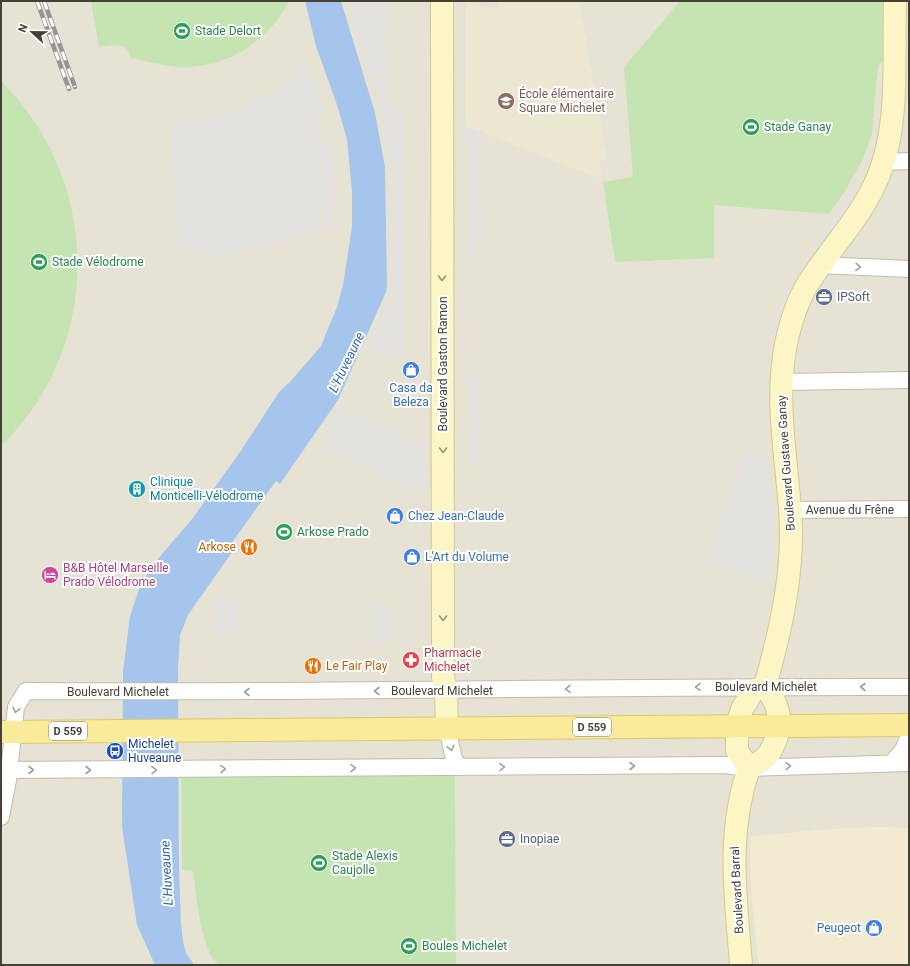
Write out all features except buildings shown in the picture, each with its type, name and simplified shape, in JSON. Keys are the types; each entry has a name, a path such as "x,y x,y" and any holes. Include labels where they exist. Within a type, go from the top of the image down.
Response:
{"main road":[{"name":"D 559","path":"7,732 909,725"}],"street":[{"name":"Boulevard Gaston Ramon","path":"442,1 443,673 452,691"},
{"name":"Boulevard Gaston Ramon","path":"447,728 452,691 454,38 456,1"},
{"name":"Boulevard Gustave Ganay","path":"765,686 786,594 790,561 790,510 783,444 782,382 790,327 805,288 869,196 883,162 892,120 895,1"},
{"path":"883,162 909,161"},
{"path":"820,265 909,269"},
{"path":"782,382 909,380"},
{"name":"Avenue du Frêne","path":"790,510 909,509"},
{"name":"Boulevard Michelet","path":"7,732 16,707 26,692 452,691 765,686 907,692"},
{"path":"765,686 776,704 780,716 780,726 771,751 764,759 749,768 737,751 736,726 742,709 753,691 765,686"},
{"path":"447,728 454,759 459,767"},
{"path":"1,817 7,732"},
{"path":"892,763 903,750 909,736"},
{"path":"5,770 723,765 749,768 909,763"},
{"name":"Boulevard Barral","path":"741,965 733,850 736,821 749,768"}],"shaded area":[{"path":"1,1 909,1 909,965 1,965"},
{"path":"347,1 387,1 385,32 387,92 391,106 403,106 404,353 401,359 368,346 391,293 392,170 381,111 378,111 373,75 367,75"},
{"name":"École élémentaire Square Michelet","path":"468,1 496,10 500,1 579,1 607,160 599,159 602,179 465,126 465,12"},
{"path":"307,66 324,110 319,120 321,141 331,148 335,189 332,224 267,246 228,255 177,253 173,120 207,116 237,110 264,98 294,75 299,67"},
{"path":"462,125 480,132 481,255 467,255 467,143 462,141"},
{"path":"853,191 859,200 820,255 812,245"},
{"path":"795,275 802,284 781,342 772,333 778,310"},
{"path":"480,374 482,465 469,465 467,381"},
{"path":"338,407 424,442 425,494 320,449 331,432 325,428"},
{"path":"744,453 764,454 770,473 773,537 768,583 707,561"},
{"path":"213,600 236,600 236,635 213,635"},
{"path":"372,605 389,606 389,608 392,608 392,639 389,639 389,642 372,642"},
{"path":"880,827 909,828 909,965 759,965 751,894 750,837 818,830"}],"green space":[{"name":"Stade Delort","path":"91,1 289,1 270,29 244,50 229,58 213,63 179,67 161,65 131,58 126,49 118,45 99,47"},
{"name":"Stade Ganay","path":"680,1 887,1 886,58 878,66 872,134 862,161 847,188 829,214 714,205 714,258 615,262 603,182 633,177 624,67"},
{"name":"Stade Vélodrome","path":"1,81 34,121 58,166 73,214 78,264 73,313 59,361 35,406 1,446"},
{"name":"Stade Alexis Caujolle","path":"455,774 456,965 219,965 213,958 208,948 200,922 193,871 182,870 181,776"}],"water":[{"name":"L'Huveaune","path":"305,1 341,1 375,113 385,167 386,292 338,400 280,484 276,481 233,541 237,545 188,615 180,635 178,668 179,872 181,923 186,953 194,965 155,965 137,925 122,827 123,671 130,616 140,586 156,561 193,518 240,452 279,392 290,382 321,346 337,307 343,285 352,227 352,192 347,139 337,105 316,46"}],"railway":[{"path":"37,1 69,89"},
{"path":"44,1 75,87"}],"place":[{"name":"Stade Delort","path":"182,31"},
{"name":"École élémentaire Square Michelet","path":"506,101"},
{"name":"Stade Ganay","path":"751,127"},
{"name":"Stade Vélodrome","path":"39,262"},
{"name":"IPSoft","path":"824,297"},
{"name":"Casa da Beleza","path":"411,370"},
{"name":"Clinique Monticelli-Vélodrome","path":"137,489"},
{"name":"Chez Jean-Claude","path":"395,516"},
{"name":"Arkose Prado","path":"284,532"},
{"name":"Arkose","path":"249,547"},
{"name":"L'Art du Volume","path":"412,557"},
{"name":"B&B Hôtel Marseille Prado Vélodrome","path":"50,575"},
{"name":"Pharmacie Michelet","path":"411,660"},
{"name":"Le Fair Play","path":"313,666"},
{"name":"Michelet Huveaune","path":"115,751"},
{"name":"Inopiae","path":"507,839"},
{"name":"Stade Alexis Caujolle","path":"319,863"},
{"name":"Peugeot","path":"874,928"},
{"name":"Boules Michelet","path":"409,946"}]}
